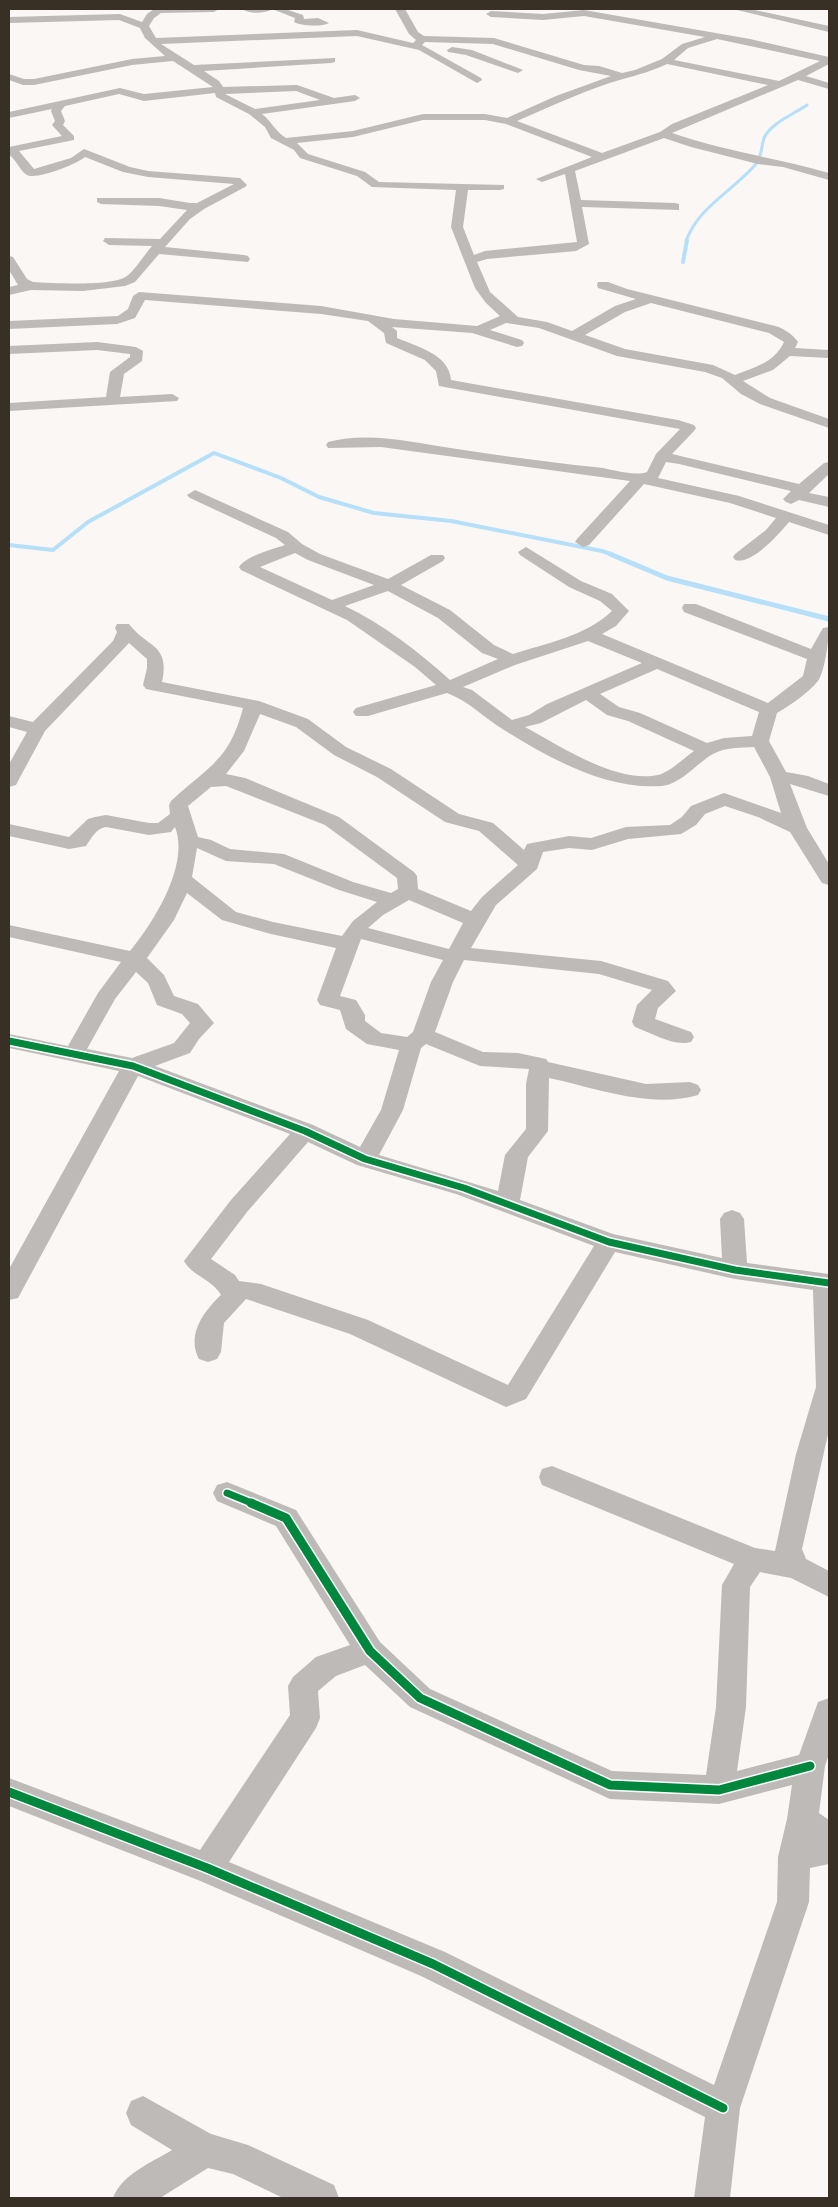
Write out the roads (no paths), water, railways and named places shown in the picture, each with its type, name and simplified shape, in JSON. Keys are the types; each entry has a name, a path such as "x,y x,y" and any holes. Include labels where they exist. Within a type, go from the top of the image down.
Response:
{"street":[{"path":"144,26 150,16 159,9 214,9"},
{"path":"247,9 267,9"},
{"path":"276,9 300,17 299,22 318,21 324,23 330,32"},
{"path":"400,9 420,44 477,80"},
{"path":"738,9 829,30"},
{"path":"494,41 491,18 543,17 584,13 716,36 829,60"},
{"path":"739,20 757,13"},
{"path":"801,23 820,15"},
{"path":"9,20 120,16 144,26 153,41 175,58 219,84 220,95 253,112 268,126 275,136 298,148 304,156 361,174 376,185 500,187"},
{"path":"508,121 560,98 621,76 638,73 666,61 685,46 716,36 722,32 719,30 721,25"},
{"path":"790,32 812,26"},
{"path":"153,41 330,32 357,33 460,50 518,70"},
{"path":"762,45 780,39"},
{"path":"420,44 494,41 583,68 599,68 621,76"},
{"path":"9,77 23,82 34,82 132,62 175,58"},
{"path":"191,68 272,66 331,60"},
{"path":"542,178 664,134 676,126 724,105 797,77 829,60"},
{"path":"666,61 779,84"},
{"path":"89,72 131,97 150,99 220,90 297,88 333,101"},
{"path":"797,77 829,86"},
{"path":"9,115 120,91"},
{"path":"253,112 355,98"},
{"path":"9,150 70,138 57,125 60,121 56,112 60,104"},
{"path":"285,141 353,134 423,117 485,118 508,121 600,156"},
{"path":"664,134 704,148 758,161 784,164 829,177"},
{"path":"9,150 17,154 30,172 34,173 75,160 84,152 126,170 148,174 236,180 241,185 200,206 186,216 170,237 158,247 131,279 121,283 83,287 32,286 9,291"},
{"path":"9,163 22,162"},
{"path":"470,260 485,254 576,247 583,244 570,171"},
{"path":"458,187 462,190 457,227 483,293 494,306 514,320"},
{"path":"101,200 159,202 190,208 200,206"},
{"path":"575,204 675,207"},
{"path":"109,241 158,247 165,250 244,259"},
{"path":"9,260 22,282 32,286"},
{"path":"602,285 774,330 786,336 791,342 787,352 779,361 763,371 734,380"},
{"path":"9,325 126,318 138,307 139,296 266,304 372,318 394,324 477,331 517,343"},
{"path":"573,336 594,326 620,309 650,299"},
{"path":"372,318 390,331 391,340 430,358 443,370 444,383 530,400 678,424 688,428 661,457 653,475 641,479 583,542"},
{"path":"477,331 504,319 514,320 542,325 622,353 708,368 734,380 746,391 765,401 829,424"},
{"path":"9,350 97,346 136,351 137,358 117,372 112,402"},
{"path":"787,352 829,354"},
{"path":"9,407 172,398"},
{"path":"333,445 345,442 381,443 521,463 612,473 734,499 829,530"},
{"path":"661,457 698,462 829,502"},
{"path":"741,557 772,533 779,513 829,466"},
{"path":"195,495 282,535 296,547 314,557 389,585 444,614 488,649 506,657 509,661"},
{"path":"296,547 268,556 247,567 353,616 421,663 448,687 466,694 510,726 577,763 630,781 664,780 707,750 724,743 760,741"},
{"path":"362,712 448,687 509,661 589,635 610,622 622,611 609,600 576,585 526,552"},
{"path":"330,606 389,585 437,558"},
{"path":"690,608 820,670"},
{"path":"9,781 37,728 120,643 124,630 155,657 156,668 152,684 253,705 302,723 340,751 384,774 452,818 486,826 530,865"},
{"path":"829,632 820,670 783,702 769,710 760,741 779,777 788,807 798,828 829,879"},
{"path":"589,635 769,710"},
{"path":"510,726 535,719 553,708 657,663"},
{"path":"588,694 613,711 634,717 707,750"},
{"path":"74,1053 110,992 167,918 182,879 188,840 188,834 179,817 178,805 202,782 218,772 238,745 253,705"},
{"path":"9,721 37,728"},
{"path":"779,777 801,780 829,790"},
{"path":"202,782 226,780 238,782 332,821 377,856 407,876 401,896 360,925 336,971 328,1000 348,1005 354,1015 354,1024 375,1039 417,1040 480,1059 518,1060 538,1064 540,1068 646,1092 690,1090"},
{"path":"365,1159 392,1110 417,1040 442,982 475,920 489,902 530,865 534,848 569,842 592,844 626,833 674,830 689,821 698,810 724,799 766,813 798,828"},
{"path":"9,830 69,843 79,842 79,838 95,823 106,821 149,829 164,828 170,821 179,817"},
{"path":"188,840 204,844 226,855 277,858 346,886 401,896 475,920"},
{"path":"182,879 229,916 271,928 353,938 457,955 601,968 661,986 665,991 648,1006 643,1022 682,1037"},
{"path":"9,931 135,960 157,980 165,1000 190,1009 203,1023 191,1034 182,1048 133,1066 9,1292"},
{"path":"9,1041 133,1066 305,1131 365,1159 464,1188 609,1242 735,1270 827,1283 829,1387 809,1454 788,1549 796,1567"},
{"path":"507,1204 517,1155 537,1131 537,1084 540,1068"},
{"path":"208,1352 210,1321 217,1311 235,1297 226,1282 196,1261 239,1206 305,1131"},
{"path":"732,1219 735,1270"},
{"path":"231,1291 246,1290 260,1293 359,1327 506,1397 517,1392 525,1380 609,1242"},
{"path":"552,1477 753,1559 796,1567 829,1585"},
{"path":"227,1493 286,1518 370,1651 420,1698 610,1785 719,1790 810,1766"},
{"path":"719,1790 732,1707 736,1584 753,1559"},
{"path":"207,1868 305,1718 303,1686 326,1666 370,1651"},
{"path":"712,2198 723,2108 793,1902 794,1857 803,1819 810,1766 828,1717"},
{"path":"9,1792 207,1868 433,1964 723,2108"},
{"path":"803,1819 829,1838"},
{"path":"794,1857 829,1849"},
{"path":"143,2113 205,2150 236,2157 321,2198"},
{"path":"131,2198 139,2191 205,2150"}],"waterway":[{"path":"686,241 699,218 708,208 756,164 767,133 777,123 807,105"},
{"path":"683,262 687,240"},
{"path":"9,545 53,550 88,522 214,453 281,478 319,497 374,513 451,521 602,551 613,555"},
{"path":"610,554 667,578 829,619"}]}
